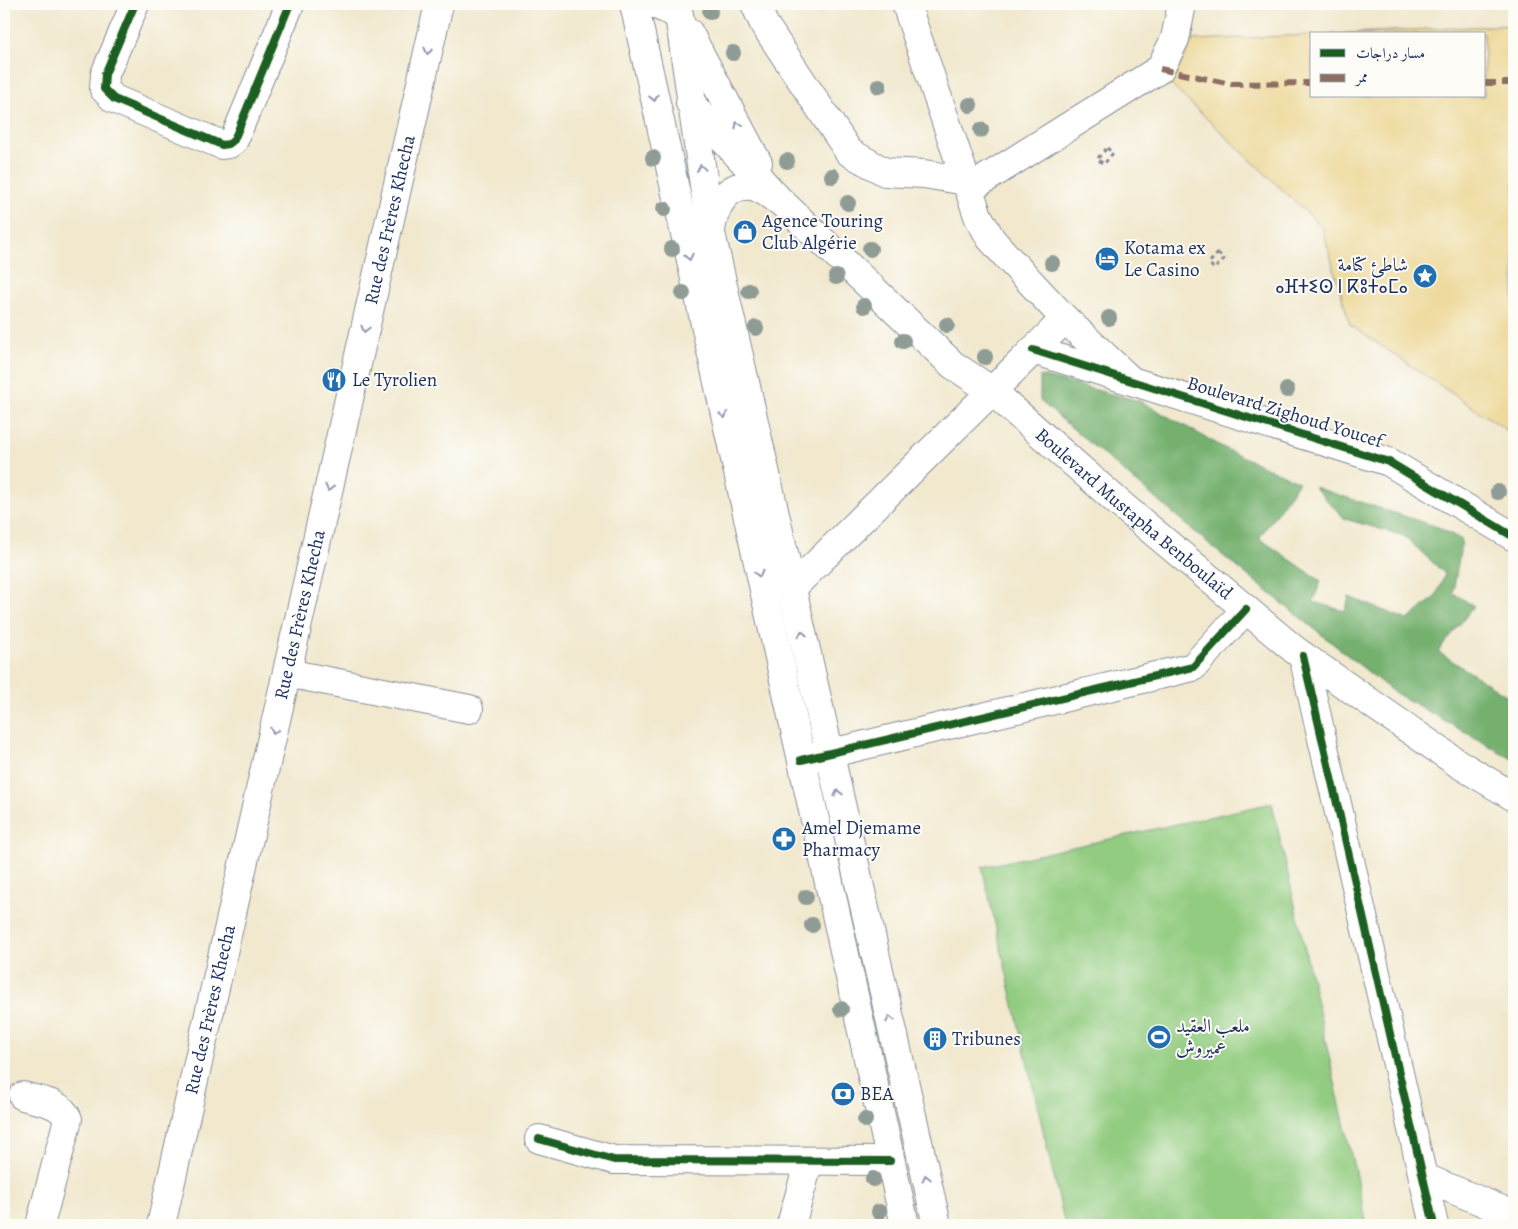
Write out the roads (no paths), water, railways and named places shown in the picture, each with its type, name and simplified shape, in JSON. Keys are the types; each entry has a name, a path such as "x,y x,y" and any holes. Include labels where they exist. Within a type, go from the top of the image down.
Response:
{"main road":[{"path":"135,4 104,74 104,90 114,99 222,145 229,144 234,140 290,4"},
{"name":"Rue des Frères Khecha","path":"161,1225 439,4"},
{"path":"755,4 764,24 849,152 885,172 924,174 968,185 1160,69 1175,39 1182,4"},
{"path":"906,4 978,216 991,239 1065,319 1131,381"},
{"path":"677,9 636,7 905,1225"},
{"path":"677,9 711,233 937,1225"},
{"path":"677,9 778,199"},
{"path":"645,53 778,199"},
{"path":"711,233 717,205 732,190 752,186 778,199"},
{"name":"Boulevard Mustapha Benboulaïd","path":"778,199 953,365 992,392 1118,503 1246,610 1303,656 1459,764 1514,798"},
{"path":"792,588 1065,319"},
{"name":"Boulevard Zighoud Youcef","path":"1033,350 1389,462 1514,537"},
{"path":"801,760 1193,667 1246,610"},
{"path":"1303,656 1434,1225"},
{"path":"287,673 469,709"},
{"path":"23,1096 56,1106 65,1112 68,1118 40,1225"},
{"path":"538,1140 614,1160 890,1161"},
{"path":"791,1225 809,1161"},
{"path":"1423,1177 1514,1215"}],"place":[{"name":"Agence Touring Club Algérie","path":"745,232"},
{"name":"Kotama ex Le Casino","path":"1107,259"},
{"name":"شاطئ كتامة ⴰⴼⵜⵉⵙ ⵏ ⴽⵓⵜⴰⵎⴰ","path":"1425,276"},
{"name":"Le Tyrolien","path":"334,380"},
{"name":"Amel Djemame Pharmacy","path":"784,839"},
{"name":"ملعب العقيد عميروش","path":"1159,1037"},
{"name":"Tribunes","path":"935,1039"},
{"name":"BEA","path":"843,1094"}]}
